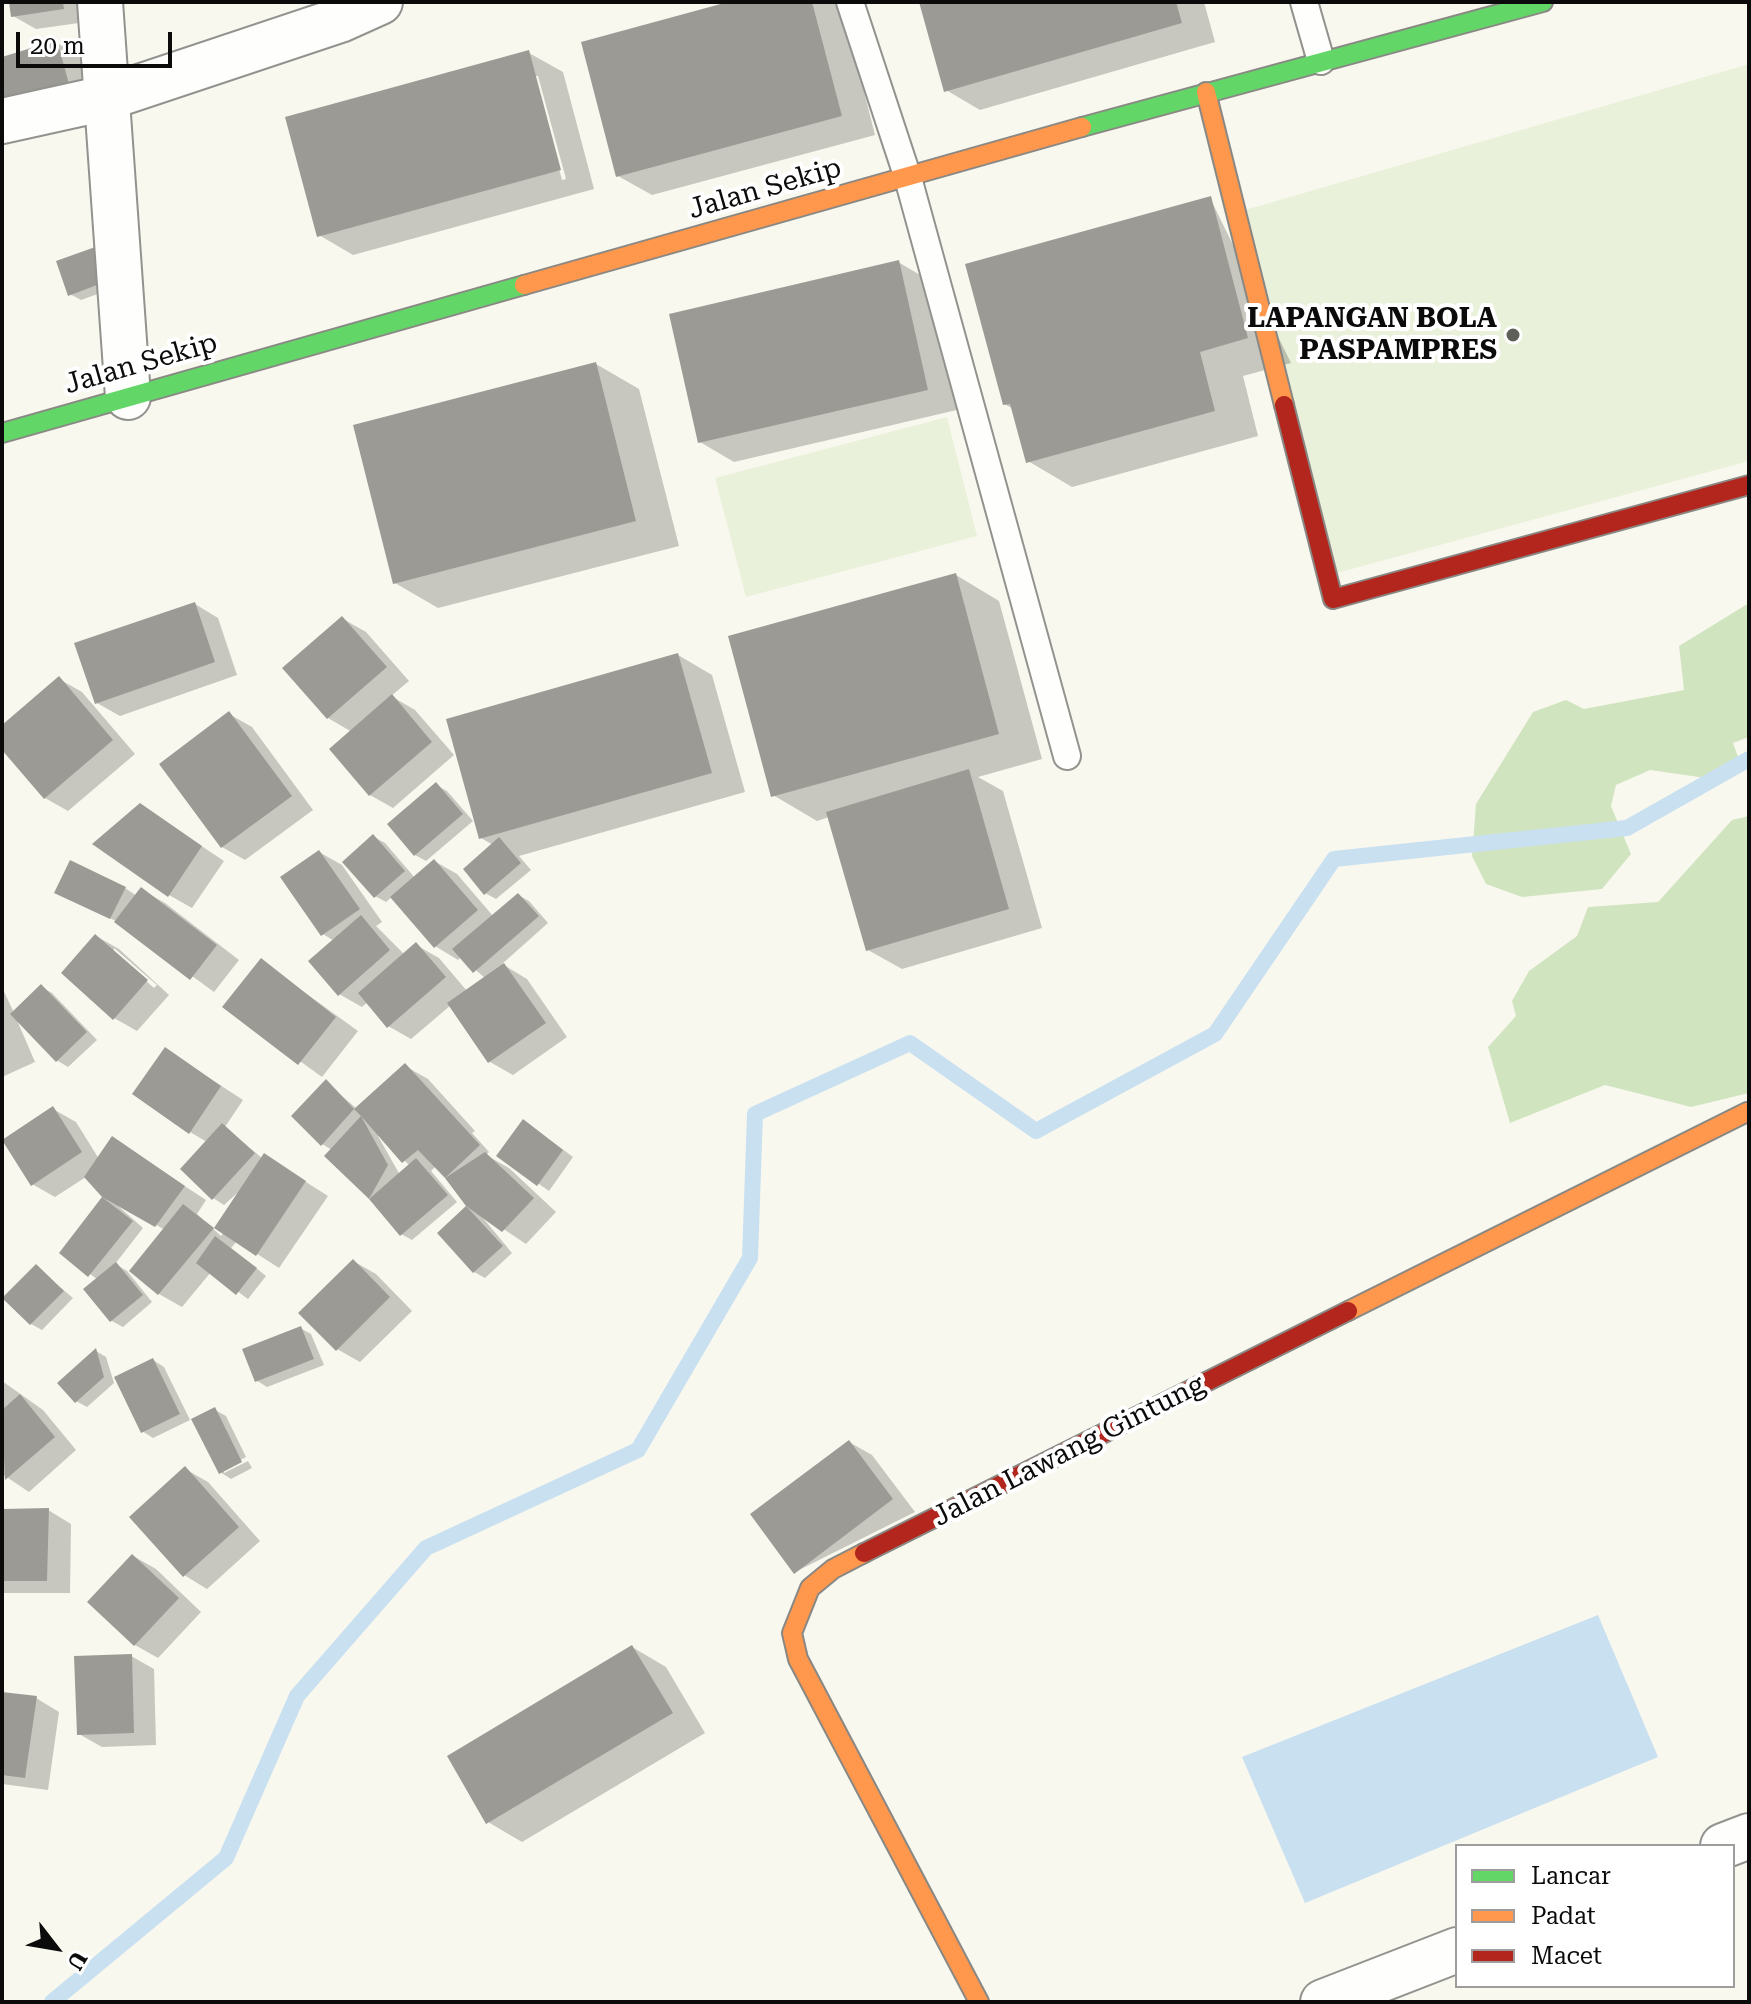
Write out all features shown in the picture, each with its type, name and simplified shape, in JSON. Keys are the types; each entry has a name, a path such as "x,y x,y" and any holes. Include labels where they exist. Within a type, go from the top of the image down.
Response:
{"street":[{"path":"100,2 128,397"},
{"path":"2,121 106,98 340,20 380,2"},
{"name":"Jalan Sekip","path":"2,433 1206,92 1543,2"},
{"path":"1206,92 1333,599 1749,485"},
{"name":"Jalan Lawang Gintung","path":"979,2002 798,1659 792,1633 810,1588 833,1569 1748,1113"},
{"path":"1728,1844 1749,1836"},
{"path":"1323,2002 1455,1951"}],"lane":[{"path":"850,2 908,178 1067,756"},
{"path":"1304,2 1321,61"}],"green space":[{"name":"LAPANGAN BOLA PASPAMPRES","path":"1749,64 1749,461 1337,573 1245,210"},
{"path":"947,417 977,536 746,597 715,478"},
{"path":"1749,603 1749,737 1733,743 1740,762 1713,779 1650,770 1616,785 1611,806 1631,854 1602,889 1522,897 1486,884 1472,856 1476,804 1533,712 1566,700 1584,709 1684,690 1679,646"},
{"path":"1749,816 1749,1093 1691,1107 1605,1085 1510,1123 1488,1047 1516,1016 1512,1001 1529,971 1577,936 1588,907 1658,902 1732,820"}],"water":[{"path":"1598,1615 1658,1757 1305,1903 1242,1757"}],"building":[{"path":"9,2 63,2 64,9 11,17"},
{"path":"728,2 812,2 842,116 616,177 581,42"},
{"path":"919,2 1176,2 1182,23 944,92"},
{"path":"57,40 69,84 2,104 2,57"},
{"path":"529,50 561,170 317,237 285,117"},
{"path":"1211,196 1248,338 1200,352 1215,411 1026,463 1010,404 1003,405 965,264"},
{"path":"98,246 110,280 68,296 56,261"},
{"path":"899,260 928,390 698,443 669,314"},
{"path":"596,362 636,521 393,584 353,425"},
{"path":"956,573 999,734 771,797 728,636"},
{"path":"195,602 215,662 95,704 74,643"},
{"path":"342,616 387,667 327,719 282,668"},
{"path":"678,653 712,773 479,839 446,719"},
{"path":"59,676 113,740 44,799 2,750 2,725"},
{"path":"392,694 432,742 369,796 329,749"},
{"path":"229,711 292,796 221,848 159,764"},
{"path":"969,769 1009,909 866,951 826,812"},
{"path":"436,782 463,814 414,856 387,824"},
{"path":"140,803 202,846 168,897 92,844"},
{"path":"373,834 405,871 374,898 342,862"},
{"path":"499,837 521,863 484,895 463,869"},
{"path":"319,850 360,909 321,936 280,877"},
{"path":"434,859 478,910 434,948 390,897"},
{"path":"70,860 126,887 110,919 54,893"},
{"path":"141,887 217,945 190,980 114,922"},
{"path":"518,893 539,916 473,973 452,949"},
{"path":"361,915 390,950 338,996 308,961"},
{"path":"95,934 148,980 113,1020 61,973"},
{"path":"416,942 446,977 387,1028 358,993"},
{"path":"261,958 336,1017 298,1065 222,1007"},
{"path":"504,963 546,1023 488,1063 447,1003"},
{"path":"41,984 87,1032 56,1062 10,1014"},
{"path":"165,1047 221,1086 189,1134 132,1094"},
{"path":"405,1063 480,1145 445,1178 418,1150 402,1163 354,1109"},
{"path":"326,1079 354,1109 321,1146 291,1116"},
{"path":"53,1106 82,1152 31,1186 2,1140"},
{"path":"361,1116 388,1165 369,1199 324,1156"},
{"path":"523,1119 563,1150 537,1186 496,1156"},
{"path":"222,1123 255,1153 212,1200 180,1169"},
{"path":"112,1136 185,1186 155,1227 102,1197 84,1177"},
{"path":"485,1152 534,1198 502,1232 466,1206 445,1178"},
{"path":"264,1153 306,1181 256,1256 214,1228"},
{"path":"416,1158 448,1195 400,1236 369,1199"},
{"path":"102,1197 133,1221 88,1277 59,1253"},
{"path":"183,1204 214,1228 158,1295 129,1271"},
{"path":"466,1206 503,1246 473,1273 437,1233"},
{"path":"215,1236 257,1268 236,1295 196,1263"},
{"path":"353,1259 390,1297 336,1351 298,1313"},
{"path":"116,1262 143,1295 110,1322 83,1289"},
{"path":"36,1264 64,1291 30,1325 2,1298"},
{"path":"301,1326 314,1359 255,1382 242,1349"},
{"path":"96,1348 104,1377 75,1403 57,1383"},
{"path":"153,1358 180,1414 141,1433 114,1377"},
{"path":"20,1394 55,1437 5,1480 2,1410"},
{"path":"215,1407 242,1462 219,1474 191,1419"},
{"path":"849,1440 893,1499 794,1574 750,1514"},
{"path":"185,1466 239,1527 183,1577 129,1517"},
{"path":"49,1508 47,1581 2,1581 2,1509"},
{"path":"132,1554 179,1598 134,1646 87,1602"},
{"path":"632,1645 673,1713 486,1824 447,1756"},
{"path":"132,1654 134,1733 77,1735 74,1656"},
{"path":"2,1692 37,1696 25,1778 2,1775"}],"waterway":[{"path":"52,2002 226,1858 297,1696 426,1548 638,1450 750,1258 755,1114 910,1043 1036,1131 1215,1034 1334,859 1627,828 1749,759"}],"traffic: fast":[{"path":"1082,127 1543,2"},
{"path":"2,433 524,285"}],"traffic: slow":[{"path":"1206,92 1284,405"},
{"path":"524,285 1082,127"},
{"path":"1348,1311 1747,1112"},
{"path":"864,1553 833,1569 810,1588 792,1633 798,1659 979,2002"}],"traffic: jam":[{"path":"1284,405 1333,599 1749,485"},
{"path":"864,1553 1348,1311"}],"place":[{"name":"LAPANGAN BOLA PASPAMPRES","path":"1513,335"}]}
